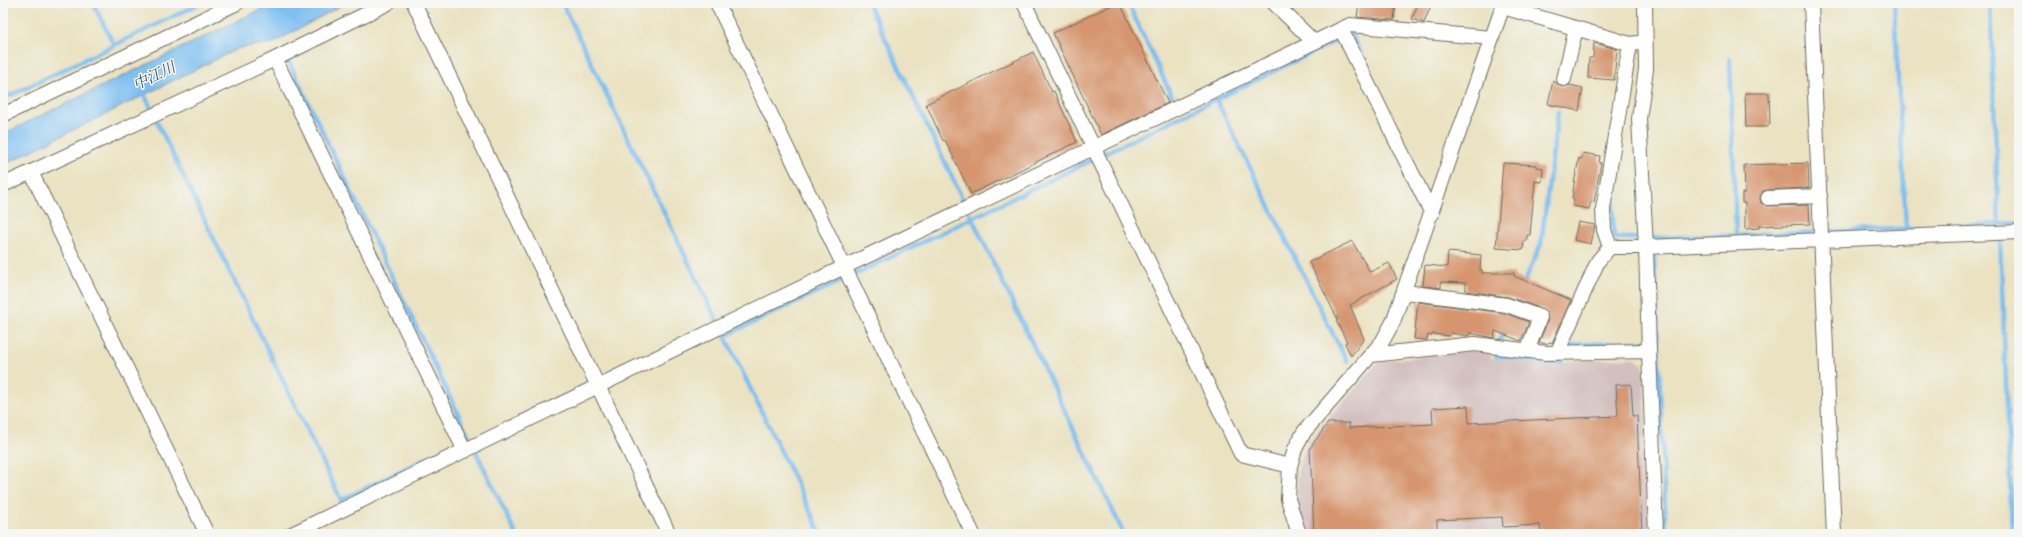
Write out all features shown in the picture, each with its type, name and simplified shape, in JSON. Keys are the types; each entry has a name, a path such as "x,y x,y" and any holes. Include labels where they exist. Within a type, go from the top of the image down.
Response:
{"street":[{"path":"3,115 237,3"},
{"path":"3,185 274,59 388,3"},
{"path":"414,3 669,534"},
{"path":"717,3 973,534"},
{"path":"1024,3 1241,454 1290,466"},
{"path":"1274,3 1313,41"},
{"path":"1644,3 1646,69 1639,119 1646,248 1656,534"},
{"path":"1811,3 1834,534"},
{"path":"1299,534 1288,499 1290,466 1295,449 1304,432 1382,342 1394,322 1503,5 1630,44 1646,43"},
{"path":"292,534 1313,41 1350,25 1492,38"},
{"path":"1564,79 1576,28"},
{"path":"1341,29 1432,214"},
{"path":"1610,247 1604,230 1603,209 1630,44"},
{"path":"274,59 464,451"},
{"path":"31,172 207,534"},
{"path":"1768,198 1820,196"},
{"path":"1610,247 1646,248 2019,232"},
{"path":"1557,353 1598,261 1610,247"},
{"path":"1405,292 1507,305 1540,317 1526,351"},
{"path":"1371,355 1475,344 1526,351 1557,353 1649,351"}],"shaded area":[{"path":"1476,350 1491,352 1491,358 1548,366 1561,365 1567,361 1634,358 1643,365 1650,534 1307,534 1299,511 1297,498 1298,471 1300,463 1309,442 1315,434 1376,365 1384,361"}],"water":[{"name":"中江川","path":"274,3 346,3 273,43 239,48 3,165 3,134"}],"building":[{"path":"1116,3 1120,3 1168,103 1101,135 1053,33"},
{"path":"1359,3 1396,3 1394,20 1357,17"},
{"path":"1418,3 1432,3 1424,23 1412,19"},
{"path":"1594,43 1617,49 1614,80 1588,78 1589,58 1593,58"},
{"path":"1033,52 1052,92 1054,91 1077,142 971,194 945,140 943,141 926,104"},
{"path":"1553,81 1562,87 1570,85 1583,88 1579,111 1548,104"},
{"path":"1745,93 1769,93 1770,124 1768,124 1768,127 1746,127"},
{"path":"1583,153 1600,156 1599,162 1601,163 1594,202 1591,201 1589,209 1573,206 1574,198 1572,198 1579,158 1582,159"},
{"path":"1503,163 1536,165 1536,167 1543,168 1542,182 1535,181 1530,235 1527,235 1527,241 1524,241 1523,250 1496,248"},
{"path":"1808,163 1809,188 1767,190 1763,191 1760,198 1761,203 1768,206 1809,205 1810,224 1759,226 1759,228 1745,229 1745,203 1742,203 1742,193 1745,193 1744,165"},
{"path":"1578,222 1595,225 1591,244 1574,240"},
{"path":"1352,241 1370,272 1389,263 1397,279 1350,305 1364,339 1351,356 1345,343 1347,342 1336,320 1338,320 1309,262"},
{"path":"1448,252 1481,255 1480,270 1482,270 1482,273 1514,273 1514,276 1571,300 1552,343 1550,342 1546,344 1539,342 1548,320 1547,312 1543,309 1508,297 1466,291 1466,283 1441,282 1441,288 1423,286 1425,265 1447,267"},
{"path":"1418,302 1505,313 1529,322 1521,341 1495,331 1494,338 1470,333 1468,336 1450,333 1450,336 1428,335 1427,340 1414,339"},
{"path":"1631,384 1633,416 1637,416 1642,534 1541,534 1540,525 1503,527 1502,517 1437,520 1437,534 1314,534 1310,448 1328,423 1349,423 1349,428 1433,424 1432,408 1468,406 1469,423 1618,416 1616,385"}],"waterway":[{"path":"93,3 114,45"},
{"path":"3,99 201,3"},
{"path":"562,3 717,321"},
{"path":"868,3 964,202"},
{"path":"1128,3 1175,103"},
{"path":"1894,4 1906,228"},
{"path":"1990,4 1999,228"},
{"path":"1351,34 1364,61"},
{"path":"1103,154 1338,40"},
{"path":"1627,108 1635,56"},
{"path":"287,58 471,441"},
{"path":"1730,59 1736,235"},
{"name":"中江川","path":"142,90 151,108"},
{"path":"1216,99 1347,362"},
{"path":"1523,285 1541,244 1558,112"},
{"path":"157,122 341,500 454,445"},
{"path":"854,275 1092,160"},
{"path":"1613,186 1613,231 1616,238 1639,238"},
{"path":"970,214 1124,534"},
{"path":"1829,232 2019,223"},
{"path":"1653,242 1653,238 1813,233"},
{"path":"2000,239 2012,531"},
{"path":"1654,254 1666,534"},
{"path":"725,336 843,280"},
{"path":"1499,343 1504,330"},
{"path":"723,332 821,534"},
{"path":"1569,347 1570,345 1642,342"},
{"path":"1496,356 1548,363 1562,362"},
{"path":"476,452 516,534"}]}
